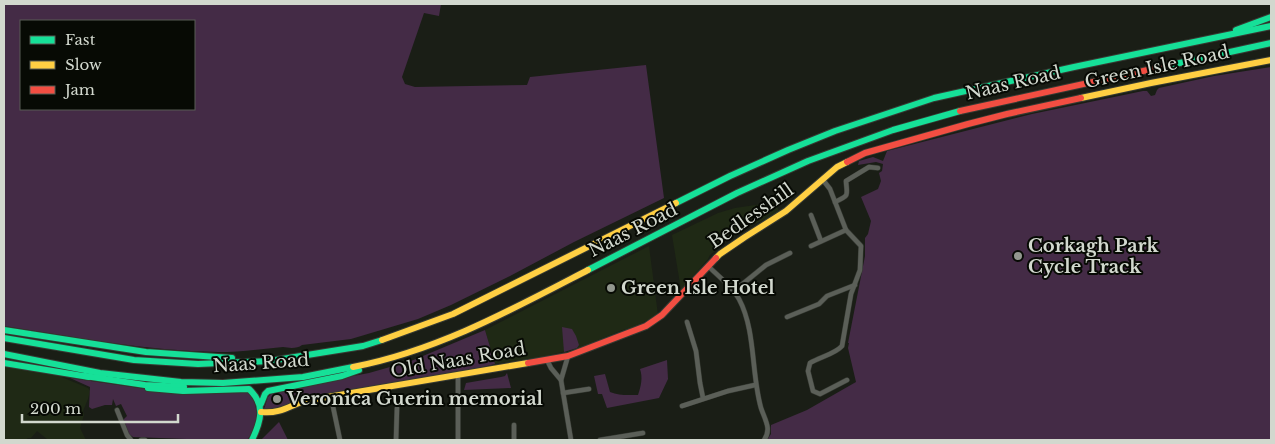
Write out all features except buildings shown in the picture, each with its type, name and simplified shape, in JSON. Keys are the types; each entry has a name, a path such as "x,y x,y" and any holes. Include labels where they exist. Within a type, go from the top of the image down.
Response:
{"main road":[{"path":"1208,39 1271,17"},
{"name":"Naas Road","path":"4,338 134,360 198,364 270,361 363,346 407,332 453,314 730,176 835,131 934,98 1048,72 1271,26"},
{"name":"Naas Road","path":"4,354 100,373 181,382 223,383 276,380 303,377 369,364 437,343 459,334 737,193 808,161 893,130 970,108 1271,44"},
{"name":"Green Isle Road","path":"823,180 838,167 865,153 968,124 1092,96 1271,60"},
{"name":"Bedlesshill","path":"656,320 720,254 786,211 823,180"},
{"name":"Old Naas Road","path":"261,412 276,412 297,403 568,356 636,330 656,320"},
{"path":"4,330 146,352 222,358 255,358 270,361"},
{"path":"4,363 145,385 186,387 249,384 276,380"},
{"path":"252,440 258,428 261,404 268,391 342,376 355,372 369,364"},
{"path":"85,376 114,384 161,390 249,389 254,392 261,404"}],"street":[{"path":"835,202 846,197 848,192 846,180 869,167 878,168"},
{"path":"823,180 830,189 846,230 861,246 860,270 850,299 842,346 840,349 810,363 808,370 813,391 817,393 822,393 847,380"},
{"path":"811,215 821,241"},
{"path":"811,246 846,230"},
{"path":"734,291 766,265 790,253"},
{"path":"708,266 734,291 744,311 756,385 768,426 767,436 764,440"},
{"path":"788,317 819,304 827,296 855,285"},
{"path":"687,322 696,351 703,398"},
{"path":"560,380 568,356"},
{"path":"547,360 560,380 571,440"},
{"path":"458,376 458,440"},
{"path":"682,406 703,398 756,385"},
{"path":"563,393 588,389"},
{"path":"330,397 340,440"},
{"path":"396,408 396,440"},
{"path":"117,410 130,440"},
{"path":"514,425 514,440"},
{"path":"600,440 643,433"}],"shaded area":[{"path":"4,4 441,4 439,16 424,13 402,77 405,84 415,87 527,85 530,77 646,65 664,198 451,305 418,319 351,339 302,345 295,348 283,347 226,352 191,351 84,339 4,326"},
{"path":"1271,67 1271,440 767,440 771,434 771,425 807,410 856,382 848,343 865,256 865,238 871,221 861,197 878,189 881,181 879,173 882,171 883,164 876,162 858,165 859,161 873,157 883,161 887,151 1032,114 1143,91 1147,91 1151,96 1155,95 1159,88 1214,76"},
{"path":"775,202 779,211 746,228 728,240 710,255 681,290 672,235 718,213 735,208"},
{"path":"649,246 658,315 631,328 576,349 495,364 485,330"},
{"path":"562,327 572,329 579,345 577,348 564,352"},
{"path":"485,330 495,364 296,400 274,411 263,412 268,397 274,391 369,373 411,361"},
{"path":"667,360 668,379 659,398 607,408 602,394 598,394 594,376 605,374 610,392 620,395 638,395 641,382 640,369"},
{"path":"4,367 59,376 88,388 90,391 83,411 84,415 80,428 86,440 46,440 37,431 31,438 25,440 4,440"},
{"path":"507,373 511,388 464,390 466,383 501,377"},
{"path":"70,378 160,391 246,390 253,396 257,413 254,430 247,440 133,437 129,434 123,420 127,416 121,404 116,406 113,399 112,405 92,409 89,407 90,387"},
{"path":"279,422 288,440 261,440"}],"traffic: fast":[{"path":"1236,30 1271,17"},
{"path":"676,203 788,150 835,131 934,98 1271,26"},
{"path":"1166,66 1271,43"},
{"path":"588,270 737,193 808,161 893,130 960,111"},
{"path":"4,330 146,352 232,358"},
{"path":"4,338 134,360 198,364 270,361 363,346 382,340"},
{"path":"4,354 100,373 181,382 223,383 303,377 353,367"},
{"path":"4,363 89,377"},
{"path":"261,404 268,391 342,376 359,370"},
{"path":"85,376 145,385 184,387"},
{"path":"148,388 183,391 249,389 260,407 258,426 252,440"}],"traffic: slow":[{"path":"1081,98 1271,60"},
{"path":"716,258 786,211 837,167 847,162"},
{"path":"382,340 453,314 676,203"},
{"path":"353,367 415,351 444,340 503,314 588,270"},
{"path":"261,412 278,411 304,401 528,363"}],"traffic: jam":[{"path":"960,111 1166,66"},
{"path":"847,162 865,153 968,124 1081,98"},
{"path":"528,363 568,356 646,326 662,315 716,258"}],"place":[{"name":"Corkagh Park Cycle Track","path":"1018,256"},
{"name":"Green Isle Hotel","path":"611,288"},
{"name":"Veronica Guerin memorial","path":"277,399"}]}
